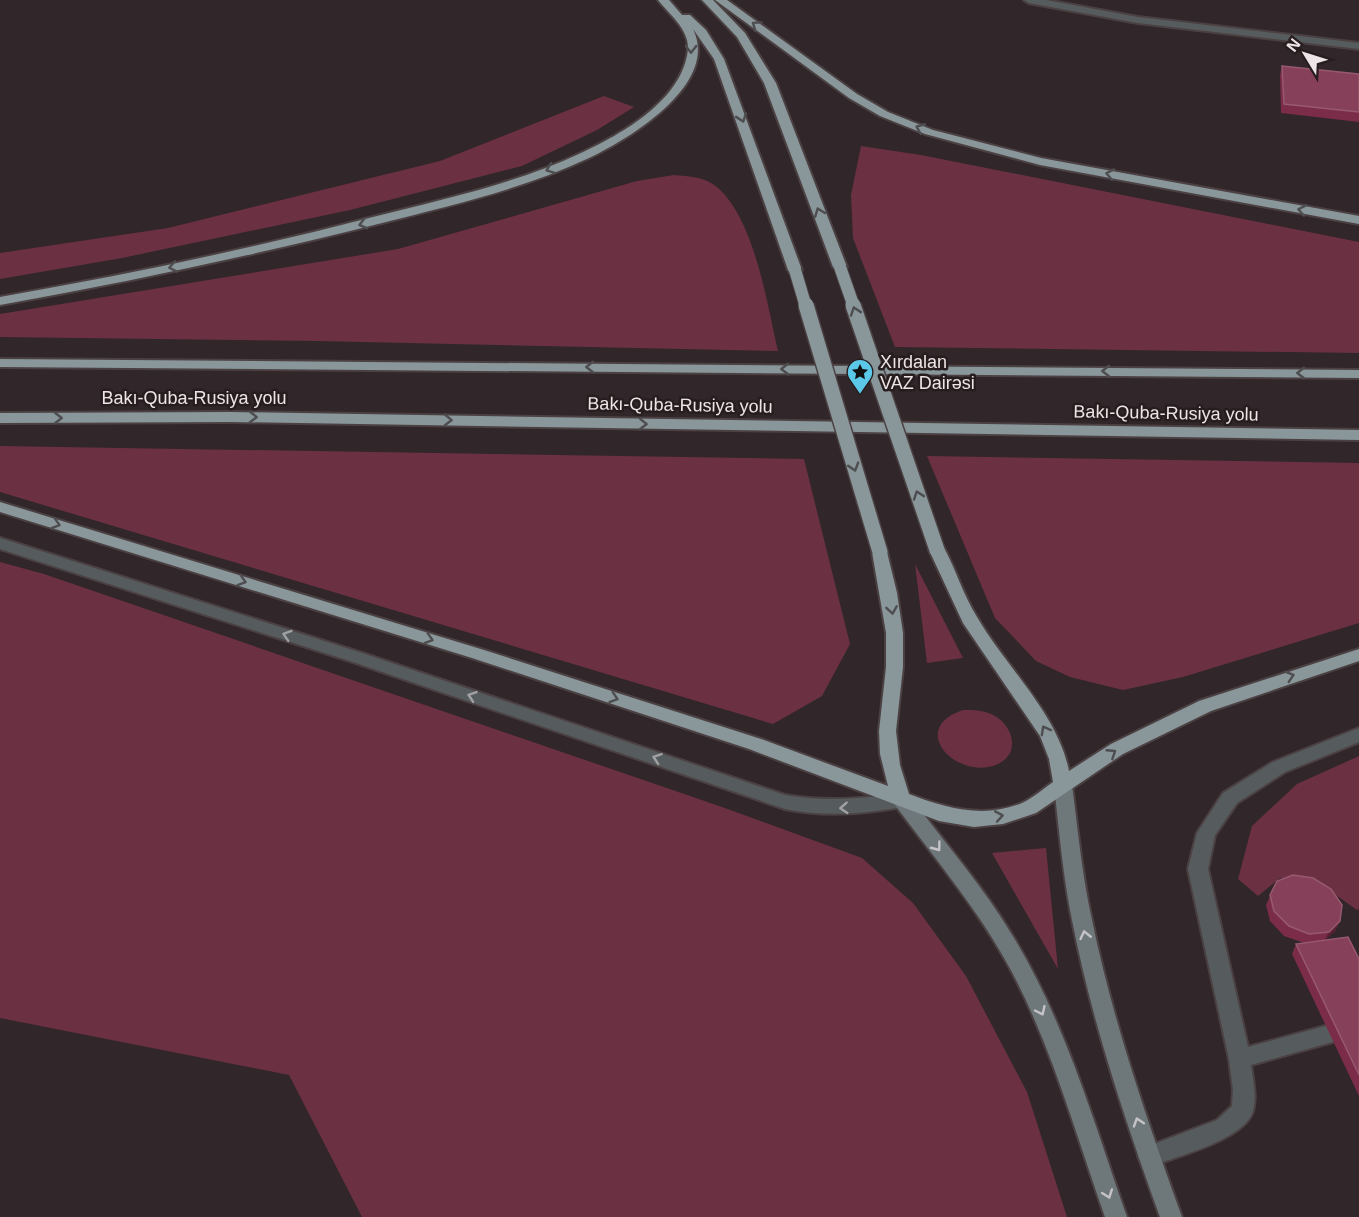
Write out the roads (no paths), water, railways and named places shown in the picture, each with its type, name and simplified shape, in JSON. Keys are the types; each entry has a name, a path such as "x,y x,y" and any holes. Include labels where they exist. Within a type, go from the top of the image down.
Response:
{"highway":[{"path":"665,0 702,33 719,58 795,270 880,552 889,594 896,665 889,705 887,753 891,773 902,800"},
{"path":"0,301 333,232 494,188 584,156 624,135 657,110 682,79 693,47 689,33 665,0"},
{"path":"707,0 741,34 770,83 840,267 937,550 969,619 1048,734 1058,759 1063,786"},
{"path":"720,0 853,96 884,114 929,132 1040,161 1359,220"},
{"name":"Bakı-Quba-Rusiya yolu","path":"0,363 1359,374"},
{"name":"Bakı-Quba-Rusiya yolu","path":"0,418 267,417 1359,435"},
{"path":"0,507 490,658 755,744 939,813 974,819 1003,816 1029,808 1117,749 1205,706 1359,655"}],"main road":[{"path":"1063,786 1081,917 1096,987 1171,1217"},
{"path":"902,800 994,922 1020,966 1045,1018 1116,1217"}],"lane":[{"path":"1029,0 1138,20 1359,46"},
{"path":"0,543 356,657 785,802 817,809 842,809 902,800"},
{"path":"1149,1155 1224,1128 1242,1111 1244,1090 1240,1059 1198,869 1206,833 1230,798 1278,767 1359,735"},
{"path":"1240,1059 1329,1034"}],"place":[{"name":"Xırdalan VAZ Dairəsi","path":"860,395"}]}
